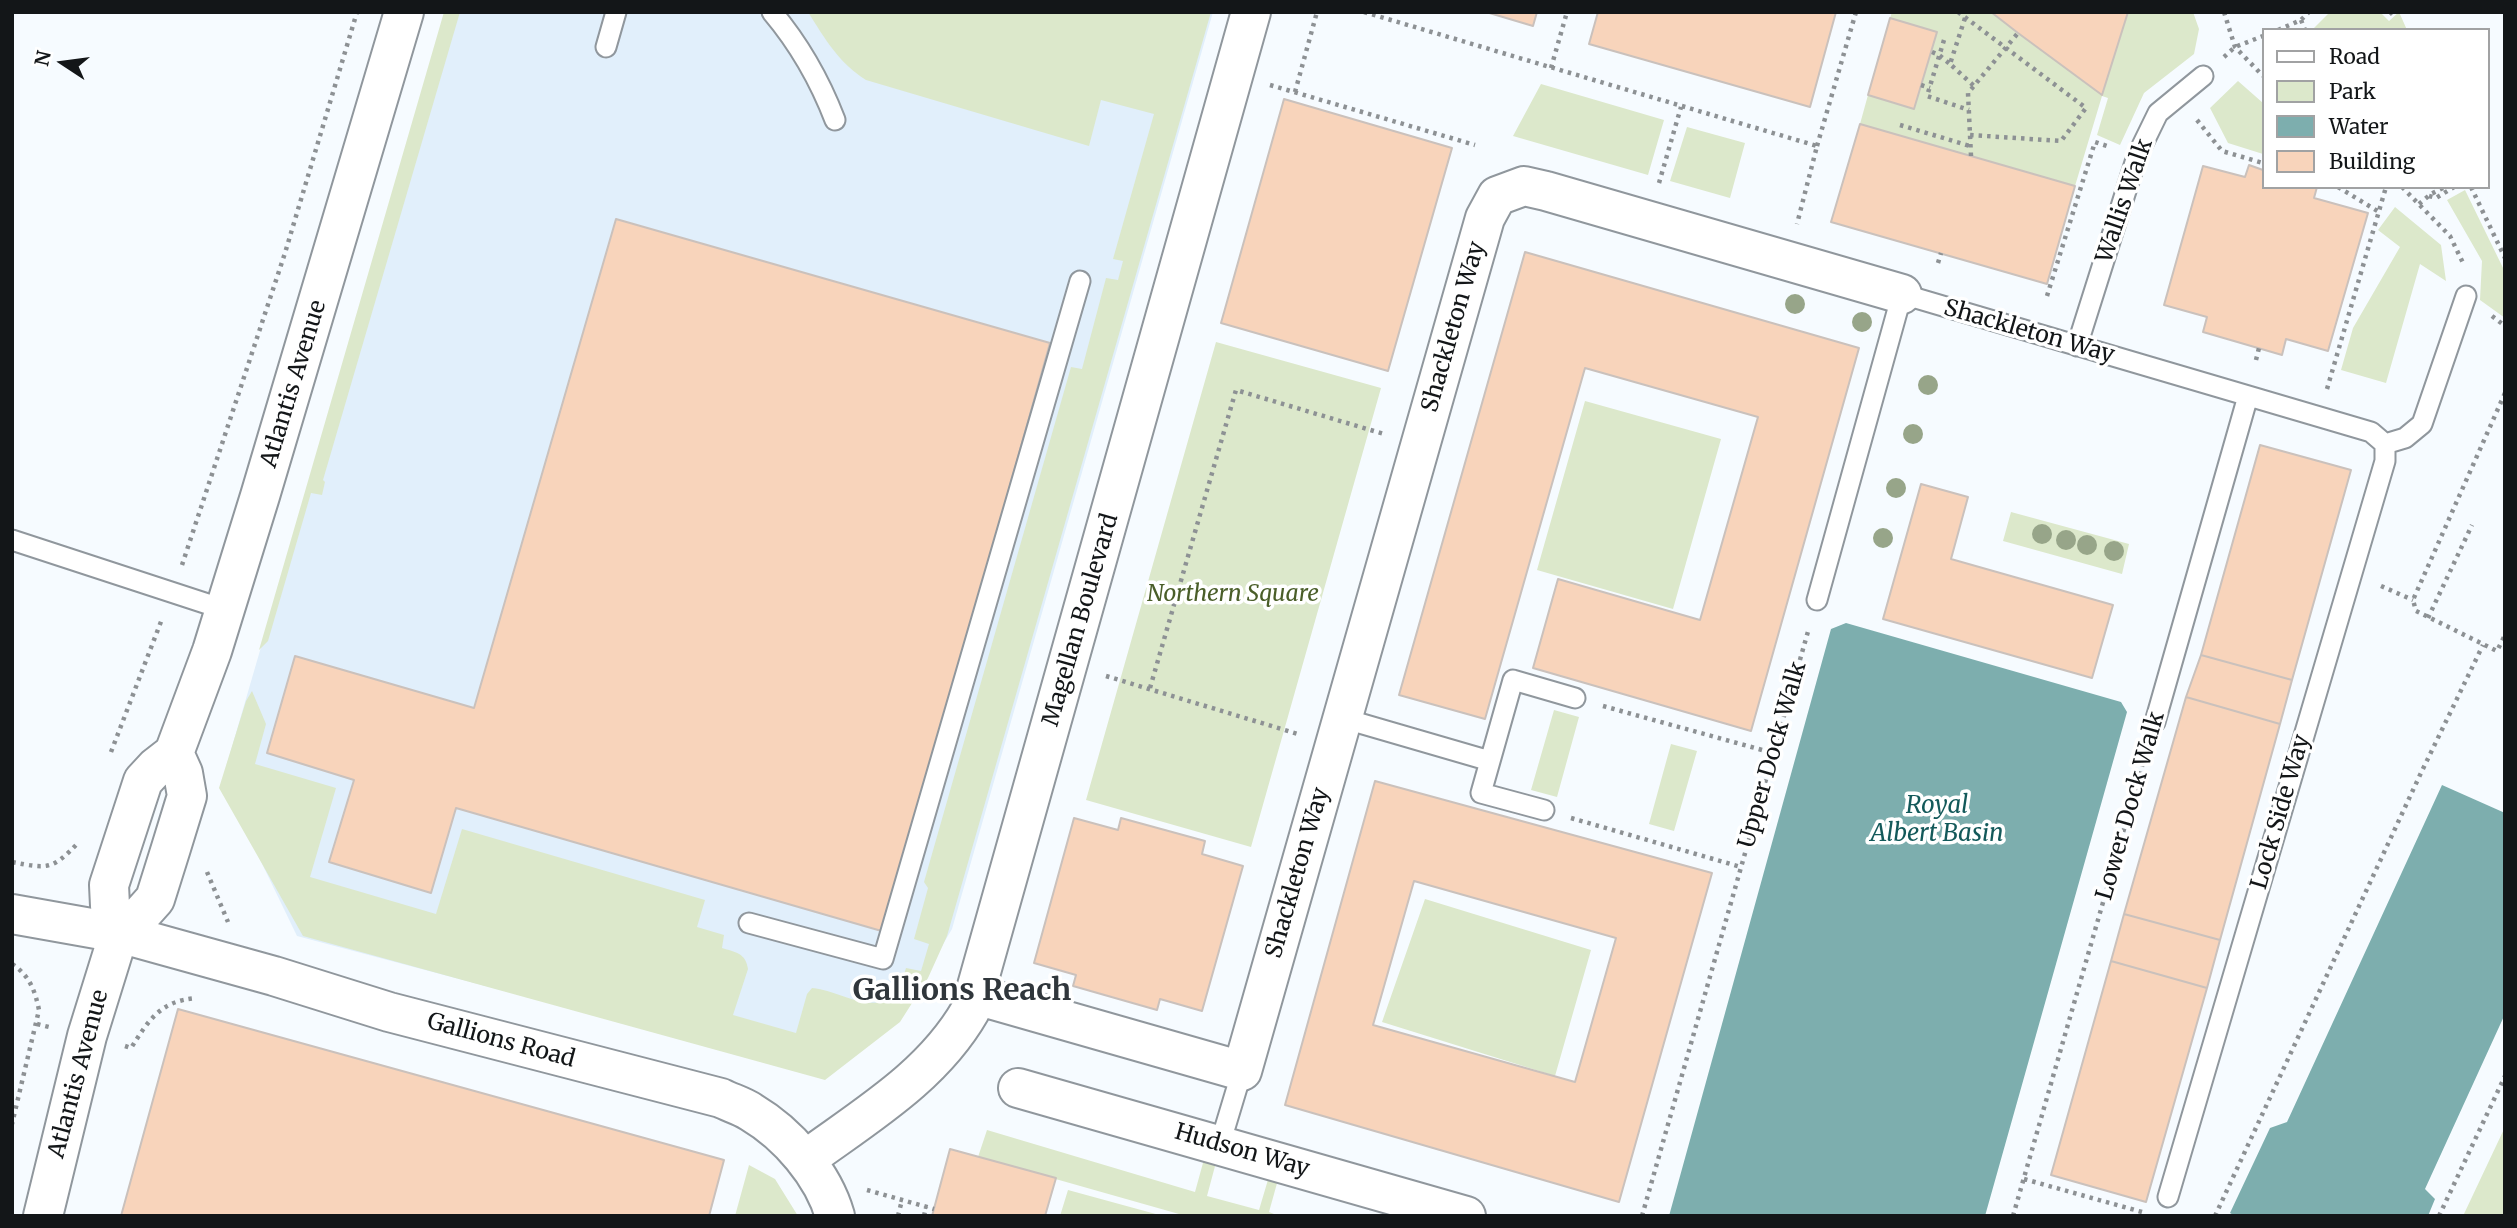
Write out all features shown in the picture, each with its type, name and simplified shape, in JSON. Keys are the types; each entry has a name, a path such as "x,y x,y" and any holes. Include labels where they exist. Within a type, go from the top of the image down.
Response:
{"street":[{"name":"Atlantis Avenue","path":"43,1216 87,1036 119,933 110,906 110,885 143,781 174,753 226,610 404,12"},
{"name":"Magellan Boulevard","path":"805,1160 894,1095 932,1063 960,1029 976,995 1251,12"},
{"name":"Shackleton Way","path":"1242,1071 1485,218 1497,196 1524,186 1902,294"},
{"name":"Gallions Road","path":"12,915 119,933 274,976 389,1012 721,1098 750,1111 790,1142 818,1180 835,1216"},
{"path":"976,995 1242,1071"},
{"name":"Hudson Way","path":"1018,1087 1466,1216"}],"lane":[{"path":"606,47 616,12"},
{"path":"772,12 786,28 823,89 835,120"},
{"name":"Wallis Walk","path":"2077,346 2137,156 2158,113 2203,76"},
{"path":"749,923 883,959 1080,281"},
{"path":"1817,600 1902,294"},
{"name":"Shackleton Way","path":"1902,294 2319,417 2378,438"},
{"path":"2378,438 2405,438 2422,424 2466,296"},
{"name":"Lower Dock Walk","path":"2155,722 2248,396"},
{"name":"Lock Side Way","path":"2168,1196 2385,461 2378,438"},
{"path":"12,540 226,610"},
{"path":"1544,810 1481,793 1513,680 1575,698"},
{"path":"1338,731 1490,761"},
{"path":"1220,1144 1242,1071"}],"path":[{"path":"111,754 172,592 285,253 357,12"},
{"path":"1294,92 1317,12"},
{"path":"1364,12 1817,146"},
{"path":"1551,68 1567,12"},
{"path":"1786,261 1856,12"},
{"path":"1958,12 2086,108 2061,142 1970,135"},
{"path":"2224,12 2235,47 2262,75"},
{"path":"2283,28 2301,20 2309,12"},
{"path":"1950,64 1965,18"},
{"path":"2301,20 2304,28"},
{"path":"1971,156 1968,93 2018,33"},
{"path":"2235,47 2262,36"},
{"path":"1944,40 1927,96 1969,110"},
{"path":"1931,52 1939,55 1974,86"},
{"path":"1267,84 1475,145"},
{"path":"1921,85 1930,88"},
{"path":"2178,96 2222,151 2262,163"},
{"path":"1648,220 1681,107"},
{"path":"1900,125 1970,146"},
{"path":"2047,296 2095,142 2100,144"},
{"path":"2341,189 2379,212"},
{"path":"2319,417 2385,189"},
{"path":"2404,189 2450,236 2465,267 2466,296"},
{"path":"2419,204 2441,189"},
{"path":"2428,196 2436,198 2451,189"},
{"path":"2473,189 2505,258"},
{"path":"1938,263 1941,253"},
{"path":"2256,360 2259,348"},
{"path":"1150,688 1236,390 1420,445"},
{"path":"2505,393 2413,600 2416,611 2427,618 2497,651 2505,635"},
{"path":"2427,618 2472,525"},
{"name":"Upper Dock Walk","path":"1642,1216 1817,600"},
{"path":"2215,1216 2483,645"},
{"path":"1068,666 1150,688 1338,731"},
{"path":"1575,698 1773,753"},
{"name":"Lower Dock Walk","path":"2013,1216 2155,722"},
{"path":"1544,810 1741,867"},
{"path":"12,862 43,868 67,856 81,841"},
{"path":"206,868 228,922"},
{"path":"12,964 27,976 35,992 39,1010 12,1125"},
{"path":"131,1048 145,1025 164,1006 179,999 203,998"},
{"path":"2439,1216 2505,1076"},
{"path":"2024,1179 2143,1212"},
{"path":"863,1188 934,1209"},
{"path":"898,1216 902,1200"},
{"path":"924,1216 926,1208"}],"shaded area":[{"path":"446,12 1213,12 952,929 903,1012 817,1074 297,936 222,781"}],"green space":[{"path":"444,12 460,12 323,480 325,482 322,495 311,493 268,641 259,650"},
{"path":"808,12 1211,12 947,936 928,978 900,1022 825,1080 303,936 219,788 246,701 252,691 266,724 255,764 336,788 310,877 436,914 462,829 705,900 697,927 724,935 722,948 739,954 747,964 748,969 733,1015 796,1033 807,994 812,988 875,1003 897,996 906,968 921,971 929,944 914,939 928,888 924,882 1071,367 1082,369 1106,278 1118,280 1123,261 1113,259 1154,114 1101,100 1089,146 866,80 840,58"},
{"path":"1892,12 1991,12 2102,95 2128,12 2193,12 2199,29 2194,54 2144,93 2120,145 2097,135 2108,98 2102,96 2075,186 1860,124 1868,95 1914,109 1937,32 1890,18"},
{"path":"2330,12 2380,12 2389,21 2399,12 2406,28 2314,28"},
{"path":"2238,81 2262,102 2262,154 2228,143 2210,108"},
{"path":"1541,84 1664,120 1648,175 1513,136"},
{"path":"1687,127 1745,143 1730,198 1670,181"},
{"path":"2465,190 2505,272 2505,318 2480,300 2482,261 2447,200"},
{"path":"2395,207 2441,245 2446,281 2420,264 2386,383 2341,370 2353,328 2400,247 2378,230"},
{"name":"Northern Square","path":"1216,342 1381,388 1251,847 1086,800"},
{"path":"1585,401 1721,439 1673,609 1537,570"},
{"path":"2011,512 2129,544 2122,574 2003,541"},
{"path":"1554,710 1579,717 1557,797 1531,790"},
{"path":"1671,744 1697,751 1674,831 1649,824"},
{"path":"1425,899 1591,950 1555,1076 1382,1022"},
{"path":"2505,1127 2505,1216 2463,1216"},
{"path":"987,1130 1195,1192 1206,1152 1218,1155 1207,1196 1259,1210 1270,1173 1279,1176 1269,1212 1279,1216 1186,1216 978,1157"},
{"path":"749,1165 775,1179 798,1216 735,1216"},
{"path":"1068,1190 1163,1216 1060,1216"}],"water":[{"name":"Royal Albert Basin","path":"1846,623 2121,702 2127,712 1985,1216 1669,1216 1831,629"},
{"path":"2442,785 2505,813 2505,1014 2425,1189 2435,1199 2428,1216 2235,1216 2230,1213 2270,1128 2287,1122"}],"building":[{"path":"1486,12 1537,12 1533,26"},
{"path":"1598,12 1836,12 1810,107 1589,44"},
{"path":"1991,12 2128,12 2102,95 2018,33"},
{"path":"1890,18 1937,32 1914,109 1868,95"},
{"path":"1284,99 1452,148 1388,371 1221,323"},
{"path":"1860,124 2075,186 2047,284 1831,222"},
{"path":"2249,165 2262,170 2262,189 2316,189 2314,198 2368,213 2328,351 2286,339 2282,355 2203,332 2207,317 2164,305 2203,166 2245,177"},
{"path":"616,219 1050,343 885,932 456,808 431,893 329,862 354,780 267,753 295,656 474,708"},
{"path":"1525,252 1859,348 1751,731 1533,668 1558,579 1700,620 1758,417 1585,368 1485,719 1399,695"},
{"path":"2260,445 2351,470 2292,680 2201,655"},
{"path":"1921,484 1968,497 1951,559 2113,605 2092,678 1883,619"},
{"path":"2201,655 2292,680 2280,724 2186,697"},
{"path":"2186,697 2280,724 2220,940 2124,914"},
{"path":"1375,781 1712,873 1619,1202 1285,1105","holes":["1414,881 1616,938 1575,1082 1373,1025"]},
{"path":"1074,818 1118,830 1121,818 1205,841 1202,854 1243,866 1202,1011 1160,999 1157,1010 1073,986 1076,975 1034,963"},
{"path":"2124,914 2220,940 2207,988 2111,961"},
{"path":"2111,961 2207,988 2146,1202 2051,1175"},
{"path":"178,1009 724,1160 709,1216 121,1216"},
{"path":"950,1149 1056,1178 1045,1216 932,1216"}],"district":[{"name":"Gallions Reach","path":"962,992"}]}
